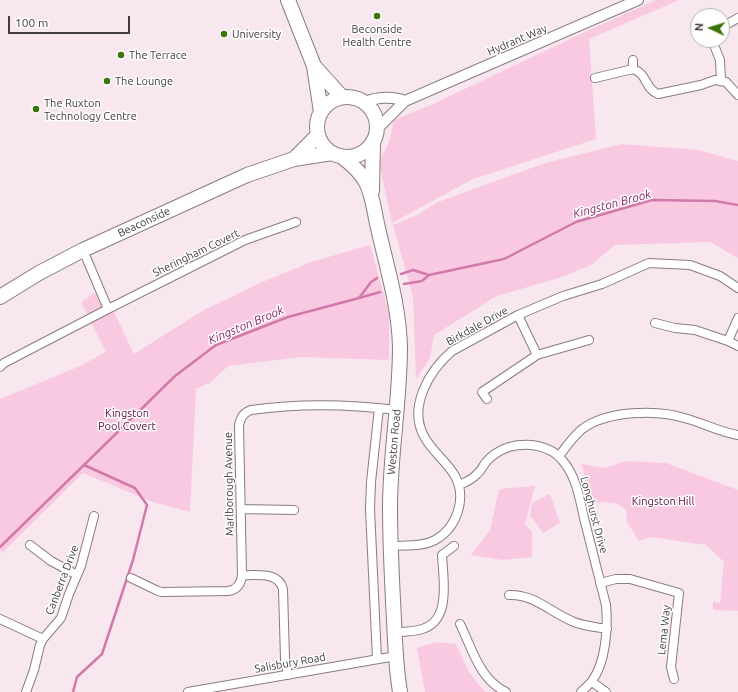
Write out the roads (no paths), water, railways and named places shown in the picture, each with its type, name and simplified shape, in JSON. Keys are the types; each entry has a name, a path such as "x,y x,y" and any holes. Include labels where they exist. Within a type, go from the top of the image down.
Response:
{"highway":[{"path":"288,0 314,66 321,112 318,124 318,135 324,146 336,154 357,155 366,150 373,142 378,128 376,118 372,110 365,102 354,98 342,97 329,103 321,112"},
{"path":"314,66 342,97"},
{"name":"Beaconside","path":"294,159 318,135"},
{"name":"Weston Road","path":"373,142 372,195 378,228 392,283 398,316 400,346 397,410 391,480 390,546 394,632 400,692"},
{"name":"Beaconside","path":"0,297 39,273 84,250 247,175 294,159 336,154"},
{"name":"Weston Road","path":"336,154 355,166 365,178 372,195"}],"street":[{"name":"Hydrant Way","path":"378,128 405,101 638,0"},
{"path":"715,48 720,60 721,80"},
{"path":"633,60 633,69"},
{"path":"595,78 633,69 643,75 652,92 658,94 701,85 715,80 721,80 726,82 738,95"},
{"path":"365,102 374,99 398,98 405,101"},
{"name":"Sheringham Covert","path":"0,367 4,363 108,309 245,240 296,222"},
{"path":"84,250 108,309"},
{"name":"Birkdale Drive","path":"390,546 411,545 428,542 442,535 453,523 459,508 461,498 459,485 450,469 425,438 419,419 419,410 424,389 429,377 436,367 452,351 518,315 563,296 602,284 649,263 690,265 720,276 738,288"},
{"path":"518,315 537,355"},
{"path":"728,341 738,318"},
{"path":"655,323 675,328 695,330 738,346"},
{"path":"487,399 482,392 537,355 589,340"},
{"name":"Marlborough Avenue","path":"242,576 239,425 243,415 246,412 267,408 304,405 340,405 397,410"},
{"name":"Weston Road","path":"377,659 370,510 371,482 379,408"},
{"path":"459,485 479,473 490,458 495,454 510,447 518,445 532,445 548,450 559,456 574,436 589,425 620,415 637,413 667,413 688,418 718,430 738,435"},
{"name":"Longhurst Drive","path":"559,456 568,468 574,482 606,605 607,629 601,664 592,682 581,692"},
{"path":"241,509 294,510"},
{"name":"Canberra Drive","path":"26,692 43,640 61,618 84,558 94,516"},
{"path":"30,545 51,561 77,575"},
{"path":"394,632 413,631 425,628 430,626 436,620 440,614 444,599 442,555 454,546"},
{"path":"131,578 162,592 228,591 238,587 242,576 274,577 281,584 283,589 285,659 288,675"},
{"name":"Lema Way","path":"600,583 616,579 630,579 679,593 671,667 674,679"},
{"path":"510,595 523,595 531,598 574,622 607,629"},
{"path":"0,619 43,640"},
{"path":"460,624 482,671 503,691"},
{"name":"Salisbury Road","path":"188,692 396,656"},
{"path":"592,682 606,692"}],"waterway":[{"name":"Kingston Brook","path":"401,274 413,270 429,275 504,259 576,222 652,200 715,201 738,205"},
{"name":"Kingston Brook","path":"404,284 422,281 429,275"},
{"name":"Kingston Brook","path":"0,547 175,376 216,345 288,317 359,298 371,282 377,278"},
{"name":"Kingston Brook","path":"359,298 380,292"},
{"path":"73,692 77,677 102,654 133,560 147,505 135,488 84,465"}],"place":[{"name":"Beconside Health Centre","path":"377,16"},
{"name":"University","path":"224,34"},
{"name":"The Terrace","path":"121,55"},
{"name":"The Lounge","path":"107,81"},
{"name":"The Ruxton Technology Centre","path":"36,109"}],"park label":[{"name":"Kingston Pool Covert","path":"127,419"},
{"name":"Kingston Hill","path":"663,501"}]}
